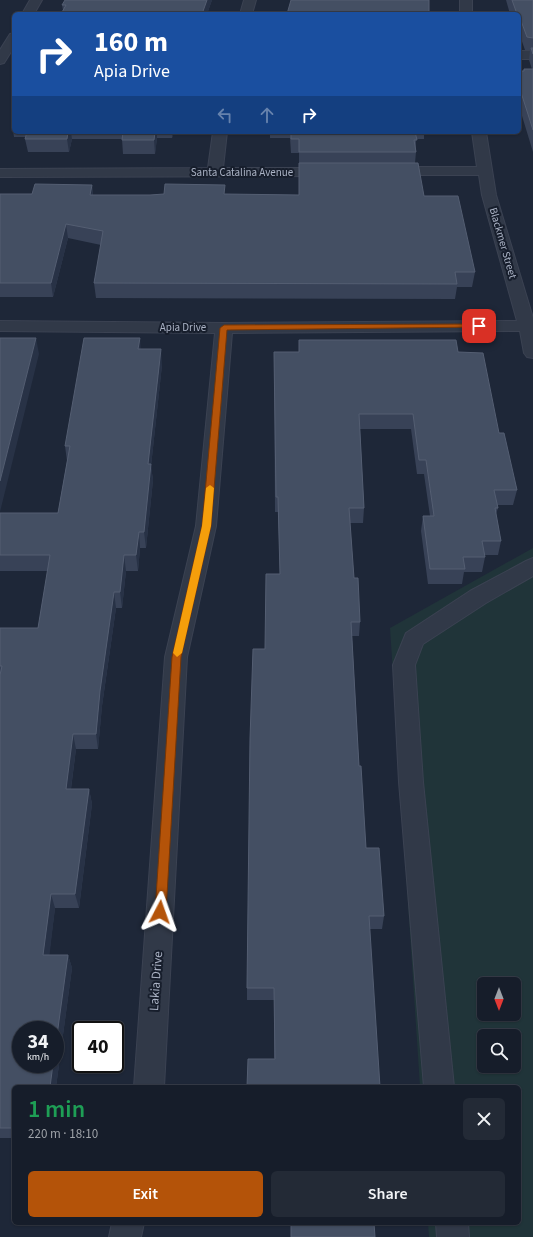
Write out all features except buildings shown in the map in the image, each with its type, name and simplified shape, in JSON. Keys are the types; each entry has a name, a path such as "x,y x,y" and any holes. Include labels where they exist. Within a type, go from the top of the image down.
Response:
{"street":[{"path":"29,12 36,0"},
{"path":"247,12 250,0"},
{"path":"466,0 466,12"},
{"path":"0,60 12,40"},
{"path":"521,55 533,55"},
{"path":"215,173 220,134"},
{"name":"Blackmer Street","path":"479,134 489,195 530,326 533,353"},
{"path":"374,172 485,171"},
{"name":"Santa Catalina Avenue","path":"0,173 342,172"},
{"name":"Apia Drive","path":"0,326 224,328 530,326"},
{"name":"Lakia Drive","path":"149,1085 176,657 206,526 224,328"},
{"path":"439,1085 411,782 404,665 414,640 478,597 533,566"},
{"path":"125,1237 128,1225"},
{"path":"452,1225 453,1237"}],"green space":[{"path":"533,548 533,1237 429,1237 428,1225 521,1225 521,1085 420,1085 390,628"}],"slow traffic":[{"path":"177,653 206,526 210,488"}],"route":[{"path":"160,912 176,657 206,526 224,328 479,326"}]}
